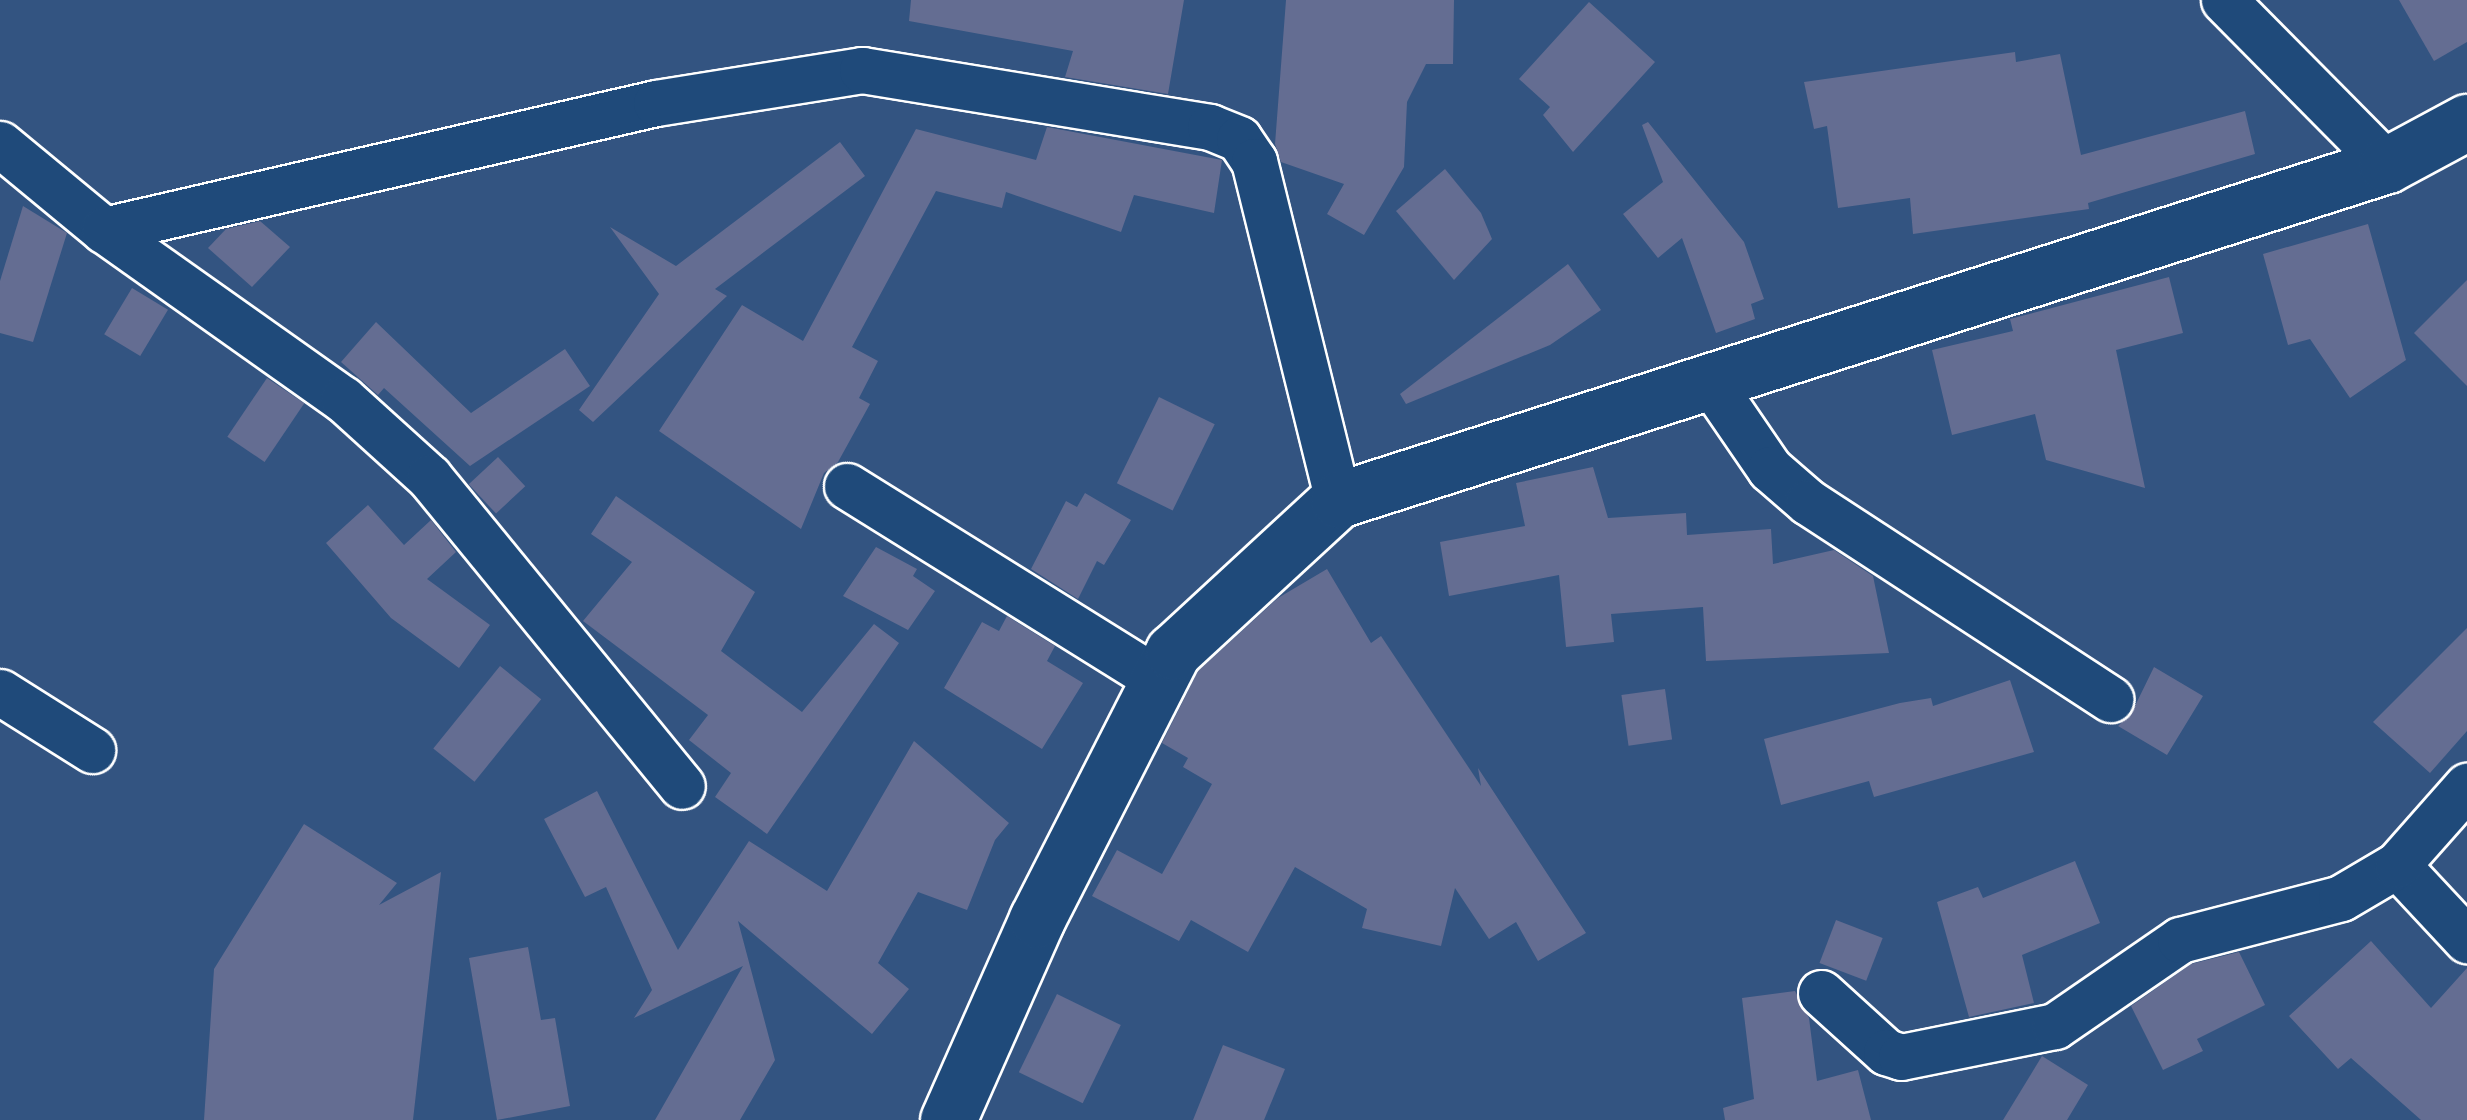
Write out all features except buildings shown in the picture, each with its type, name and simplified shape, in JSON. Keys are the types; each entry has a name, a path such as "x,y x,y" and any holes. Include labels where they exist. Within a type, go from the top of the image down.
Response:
{"street":[{"path":"2224,0 2387,165"},
{"path":"104,230 656,103 862,70 1210,126 1239,140 1258,172 1338,500"},
{"path":"948,1120 1036,919 1174,652 1338,500 2387,165 2467,122"},
{"path":"0,144 104,230 343,399 429,477 682,786"},
{"path":"1708,380 1770,470 1808,502 2110,699"},
{"path":"847,486 1159,680"},
{"path":"0,692 92,750"},
{"path":"1821,994 1886,1052 1902,1057 2055,1026 2086,1011 2145,960 2180,940 2341,898 2397,865 2467,786"},
{"path":"2397,865 2467,940"}]}
